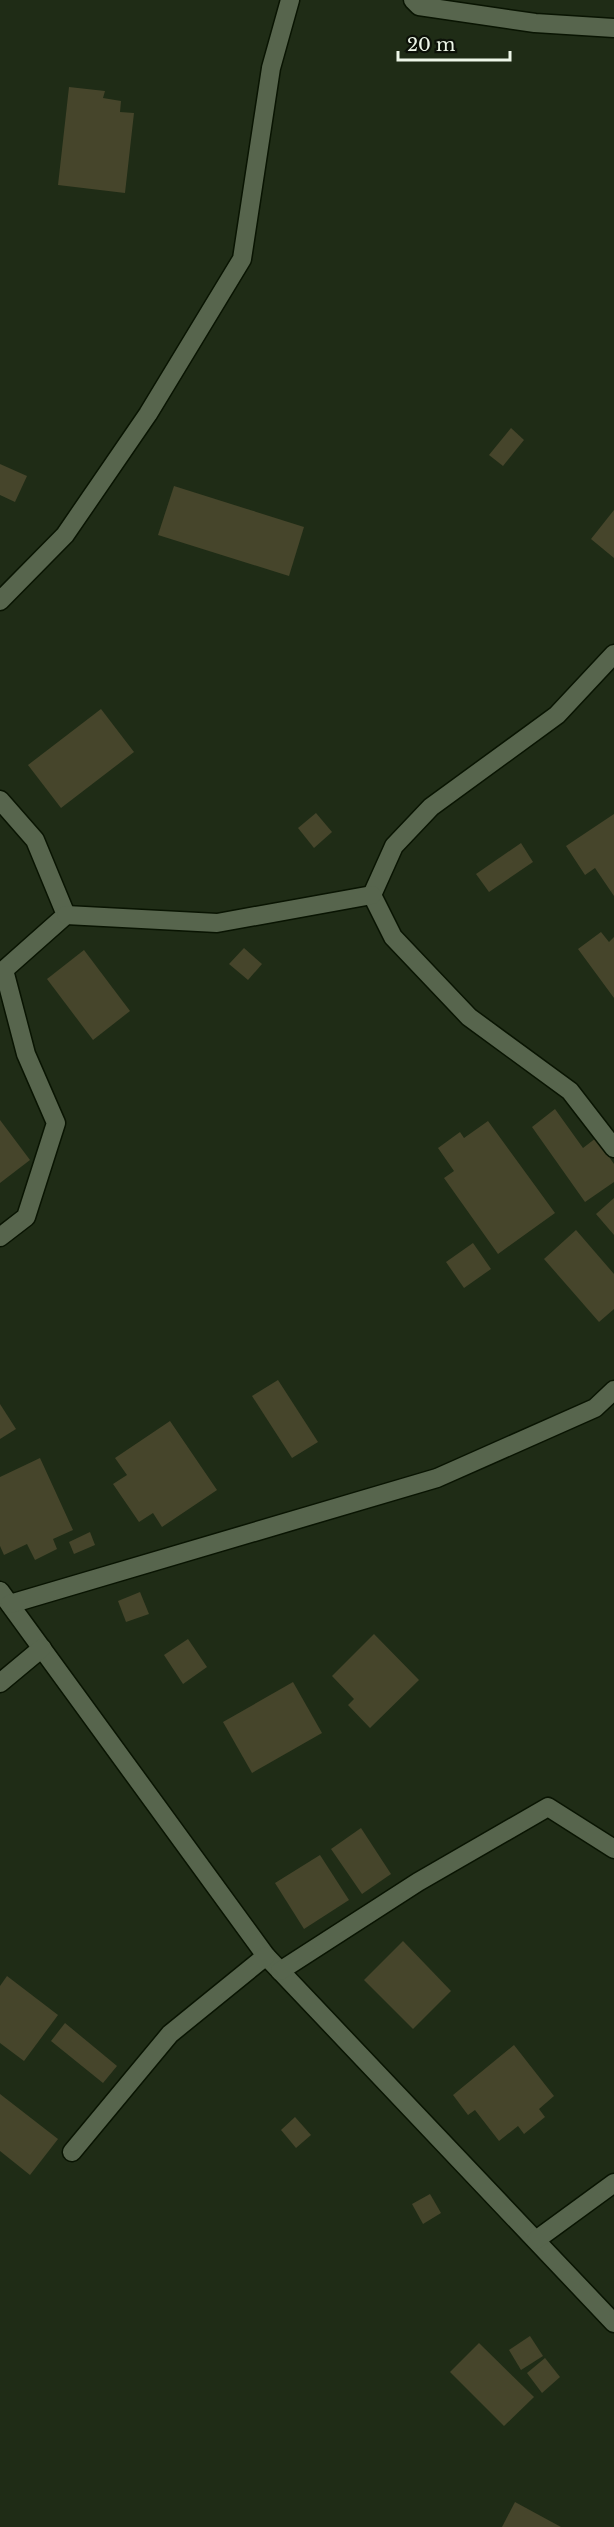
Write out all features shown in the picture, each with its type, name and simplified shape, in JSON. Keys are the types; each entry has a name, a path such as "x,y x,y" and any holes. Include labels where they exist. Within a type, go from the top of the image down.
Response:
{"street":[{"path":"0,602 65,535 147,414 242,259 271,68 290,0"},
{"path":"413,0 419,6 536,23 614,28"},
{"path":"372,895 394,846 431,807 557,716 614,654"},
{"path":"0,800 35,840 66,915"},
{"path":"0,1237 26,1217 56,1124 26,1054 4,970 66,915 217,923 372,895"},
{"path":"372,895 393,938 469,1017 570,1091 614,1148"},
{"path":"614,1390 595,1408 437,1478 5,1597 266,1956 614,2323"},
{"path":"0,1683 42,1648"},
{"path":"280,1971 418,1882 548,1807 614,1849"},
{"path":"72,2152 170,2034 266,1956"},
{"path":"536,2240 614,2183"}],"building":[{"path":"69,87 105,91 103,98 121,101 120,112 134,113 125,193 58,185"},
{"path":"511,428 524,440 503,466 489,455"},
{"path":"0,464 27,476 15,502 0,495"},
{"path":"174,486 304,527 289,576 158,535"},
{"path":"614,510 614,558 591,539"},
{"path":"101,709 134,752 61,808 28,765"},
{"path":"316,813 332,832 314,848 298,828"},
{"path":"614,814 614,896 595,868 585,875 566,846"},
{"path":"521,843 533,862 489,892 476,874"},
{"path":"601,932 609,942 614,937 614,998 578,949"},
{"path":"244,948 262,964 248,980 229,964"},
{"path":"84,950 130,1011 93,1040 47,979"},
{"path":"555,1109 583,1148 596,1138 614,1164 614,1182 585,1202 532,1127"},
{"path":"0,1120 30,1160 0,1183"},
{"path":"488,1121 555,1213 498,1254 444,1178 454,1171 438,1148 460,1132 464,1138"},
{"path":"614,1198 614,1235 596,1214"},
{"path":"576,1230 614,1274 614,1309 599,1322 544,1259"},
{"path":"473,1243 491,1269 464,1288 446,1262"},
{"path":"278,1380 318,1442 292,1458 252,1396"},
{"path":"0,1404 16,1429 0,1439"},
{"path":"170,1421 217,1490 162,1527 153,1513 139,1522 113,1484 127,1475 115,1458"},
{"path":"40,1458 73,1530 53,1539 57,1549 35,1560 27,1544 4,1555 0,1546 0,1477"},
{"path":"90,1532 95,1545 74,1554 69,1542"},
{"path":"140,1592 149,1614 126,1622 118,1601"},
{"path":"374,1634 419,1680 370,1728 348,1705 354,1699 332,1676"},
{"path":"188,1639 207,1667 183,1684 164,1655"},
{"path":"293,1682 322,1733 252,1773 223,1722"},
{"path":"361,1828 391,1874 362,1894 331,1849"},
{"path":"320,1855 349,1900 304,1929 275,1883"},
{"path":"403,1941 451,1991 413,2029 364,1980"},
{"path":"7,1976 58,2015 24,2061 0,2043 0,1986"},
{"path":"65,2023 117,2066 103,2083 51,2041"},
{"path":"514,2045 554,2096 539,2109 545,2117 524,2134 518,2126 499,2141 475,2110 468,2115 453,2095"},
{"path":"0,2094 58,2139 30,2175 0,2151"},
{"path":"295,2117 311,2135 296,2148 281,2130"},
{"path":"430,2194 441,2213 423,2224 412,2204"},
{"path":"530,2336 543,2356 521,2370 509,2350"},
{"path":"479,2343 534,2397 504,2426 450,2372"},
{"path":"545,2358 560,2377 542,2393 527,2373"},
{"path":"515,2502 561,2527 502,2527"}]}
